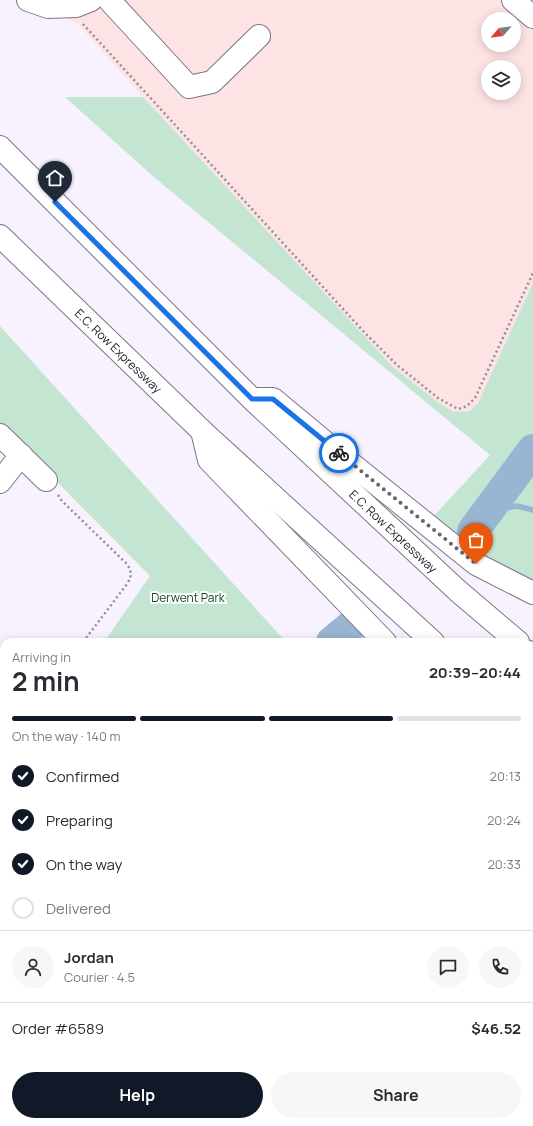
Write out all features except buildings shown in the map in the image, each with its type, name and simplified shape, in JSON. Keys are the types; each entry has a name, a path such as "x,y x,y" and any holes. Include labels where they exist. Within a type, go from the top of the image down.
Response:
{"main road":[{"path":"28,0 48,7 76,6 91,0"},
{"path":"109,0 189,87 212,82 259,36"},
{"path":"512,0 533,17"},
{"name":"E.C. Row Expressway","path":"0,147 252,399 458,591 513,638"},
{"name":"E.C. Row Expressway","path":"0,236 202,431 430,638"},
{"path":"252,399 273,399 476,564 533,593"},
{"path":"202,431 209,460 381,638"},
{"path":"0,435 46,480"},
{"path":"0,482 21,455"}],"path":[{"path":"84,26 364,332 397,365 438,398 458,409 467,406 475,398 533,273"},
{"path":"46,480 62,501 127,564 130,570 131,577 127,584 86,638"}],"shaded area":[{"path":"39,0 533,0 533,283 478,403 470,411 454,412 439,403 393,367 143,97 80,26"}],"green space":[{"path":"65,97 143,97 393,367 439,403 454,412 470,411 478,403 533,283 533,582 472,549 433,517 490,455 155,178"},
{"name":"Derwent Park","path":"0,326 282,638 107,638 150,576 0,424"}],"waterway":[{"path":"473,531 533,450"},
{"path":"488,511 517,506 533,510"},
{"path":"337,638 349,628"}],"way so far":[{"path":"339,453 476,564"}],"route":[{"path":"55,202 252,399 273,399 339,453"}]}
